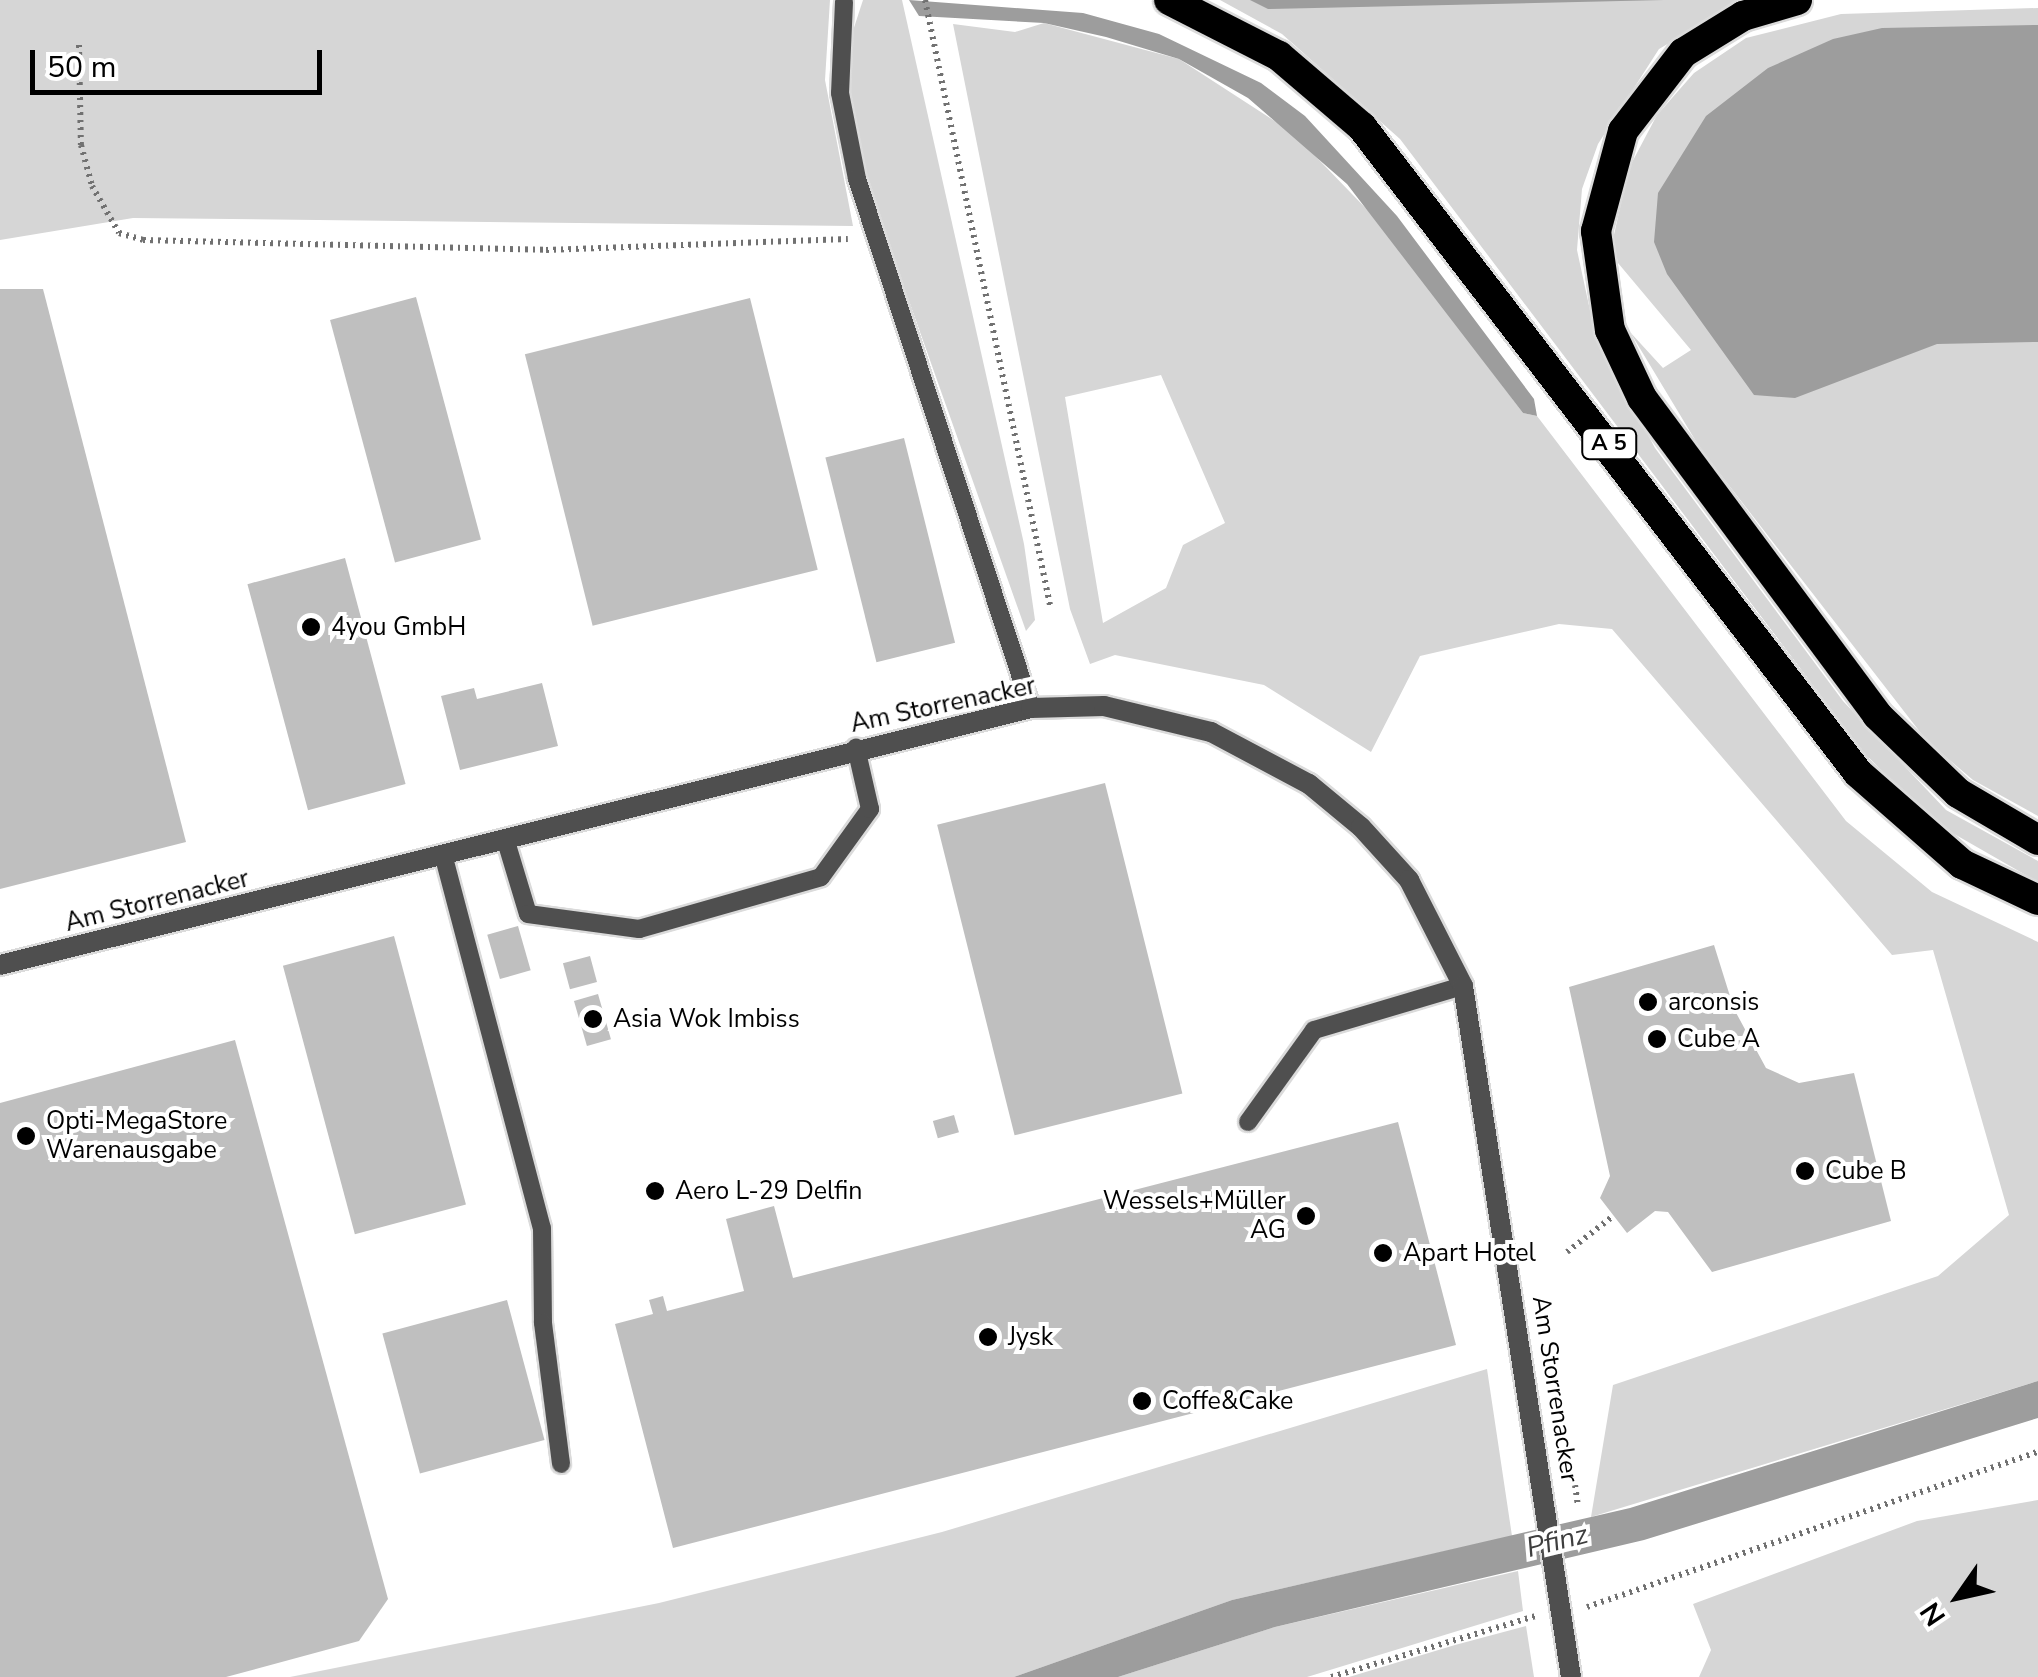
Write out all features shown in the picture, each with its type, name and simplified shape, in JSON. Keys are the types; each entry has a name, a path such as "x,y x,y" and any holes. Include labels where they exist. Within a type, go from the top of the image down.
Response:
{"highway":[{"name":"A 5","path":"1169,0 1280,56 1362,127 1858,774 1962,864 2038,900"},
{"name":"A 5","path":"1796,0 1743,16 1683,53 1623,131 1596,230 1610,330 1642,398 1878,715 1958,792 2038,840"}],"street":[{"name":"Am Storrenacker","path":"0,965 856,748 1031,708 1104,706 1163,717 1228,740 1308,784 1409,880 1463,986 1545,1491 1571,1677"}],"lane":[{"path":"844,2 840,93 874,240 1014,638 1031,708"},
{"path":"505,838 528,914 639,929 822,878 870,809 856,748"},
{"path":"444,854 542,1228 543,1323 561,1464"},
{"path":"1248,1122 1314,1030 1463,986"}],"path":[{"path":"925,0 1050,605"},
{"path":"79,45 81,145 92,186 119,233 143,240 546,250 874,240"},
{"path":"1567,1252 1613,1216"},
{"path":"1331,1677 1559,1600 1592,1607 2038,1452"}],"shaded area":[{"path":"0,0 830,0 825,80 853,226 133,218 0,240"},
{"path":"863,0 902,0 1024,544 1035,620 1026,631 870,191 848,103 848,46"},
{"path":"1220,0 1743,0 1659,49 1598,144 1582,189 1577,250 1596,338 1655,448 1843,701 1946,810 2038,861 2038,882 1935,823 1865,754 1400,139 1282,34"},
{"path":"2038,8 2038,816 1973,780 1927,741 1700,448 1630,332 1663,368 1691,350 1618,263 1613,239 1629,168 1657,115 1694,73 1746,38 1841,14"},
{"path":"1044,23 1179,59 1293,133 1380,223 1523,413 1537,416 1846,821 1932,892 2038,942 2038,1381 1591,1517 1613,1385 1938,1276 2009,1215 1933,950 1892,955 1612,629 1559,624 1420,656 1371,752 1264,685 1115,655 1090,664 1070,609 953,24 1015,32","holes":["1161,375 1225,523 1183,545 1166,588 1103,623 1065,397"]},
{"path":"1487,1369 1512,1536 1232,1600 1014,1677 290,1677 659,1603 942,1532"},
{"path":"2038,1500 2038,1677 1699,1677 1711,1650 1693,1604 1917,1521"},
{"path":"1518,1571 1523,1611 1307,1677 1118,1677 1275,1627"},
{"path":"1526,1626 1534,1677 1349,1677 1455,1645"}],"water":[{"path":"909,0 1083,13 1159,34 1261,83 1305,116 1397,216 1534,399 1537,416 1523,413 1347,184 1248,98 1179,59 1106,37 1044,23 919,16"},
{"path":"1250,0 1664,0 1268,9"},
{"path":"2038,25 2038,342 1937,344 1795,398 1754,395 1667,274 1654,242 1658,193 1706,116 1768,68 1833,39 1882,28"},
{"name":"Pfinz","path":"2038,1381 2038,1418 1644,1540 1275,1627 1118,1677 1014,1677 1232,1600 1630,1508"}],"building":[{"path":"0,289 43,289 186,842 0,889"},
{"path":"416,297 481,539 395,562 330,320"},
{"path":"750,298 818,570 593,626 525,354"},
{"path":"904,438 955,643 876,662 825,458"},
{"path":"345,558 406,784 308,810 247,584"},
{"path":"542,683 558,746 460,770 441,696 474,688 477,699"},
{"path":"1105,783 1182,1093 1015,1135 937,825"},
{"path":"518,926 531,970 500,979 487,935"},
{"path":"394,936 466,1205 355,1234 283,966"},
{"path":"1714,945 1734,1009 1766,1068 1799,1083 1854,1073 1891,1221 1712,1272 1668,1212 1655,1211 1627,1233 1600,1198 1610,1176 1569,987"},
{"path":"590,956 597,982 570,989 563,963"},
{"path":"598,994 611,1039 587,1046 574,1001"},
{"path":"235,1040 388,1599 359,1641 226,1677 0,1677 0,1103"},
{"path":"954,1115 959,1132 938,1138 933,1121"},
{"path":"1398,1122 1456,1345 673,1548 615,1324 653,1314 649,1300 663,1296 667,1311 744,1291 726,1219 774,1206 793,1278"},
{"path":"507,1300 545,1440 420,1473 382,1333"}],"place":[{"name":"4you GmbH","path":"311,627"},
{"name":"arconsis","path":"1648,1002"},
{"name":"Asia Wok Imbiss","path":"593,1019"},
{"name":"Cube A","path":"1657,1039"},
{"name":"Opti-MegaStore Warenausgabe","path":"26,1136"},
{"name":"Cube B","path":"1805,1171"},
{"name":"Aero L-29 Delfin","path":"655,1191"},
{"name":"Wessels+Müller AG","path":"1306,1216"},
{"name":"Apart Hotel","path":"1383,1253"},
{"name":"Jysk","path":"988,1337"},
{"name":"Coffe&Cake","path":"1142,1401"}]}
